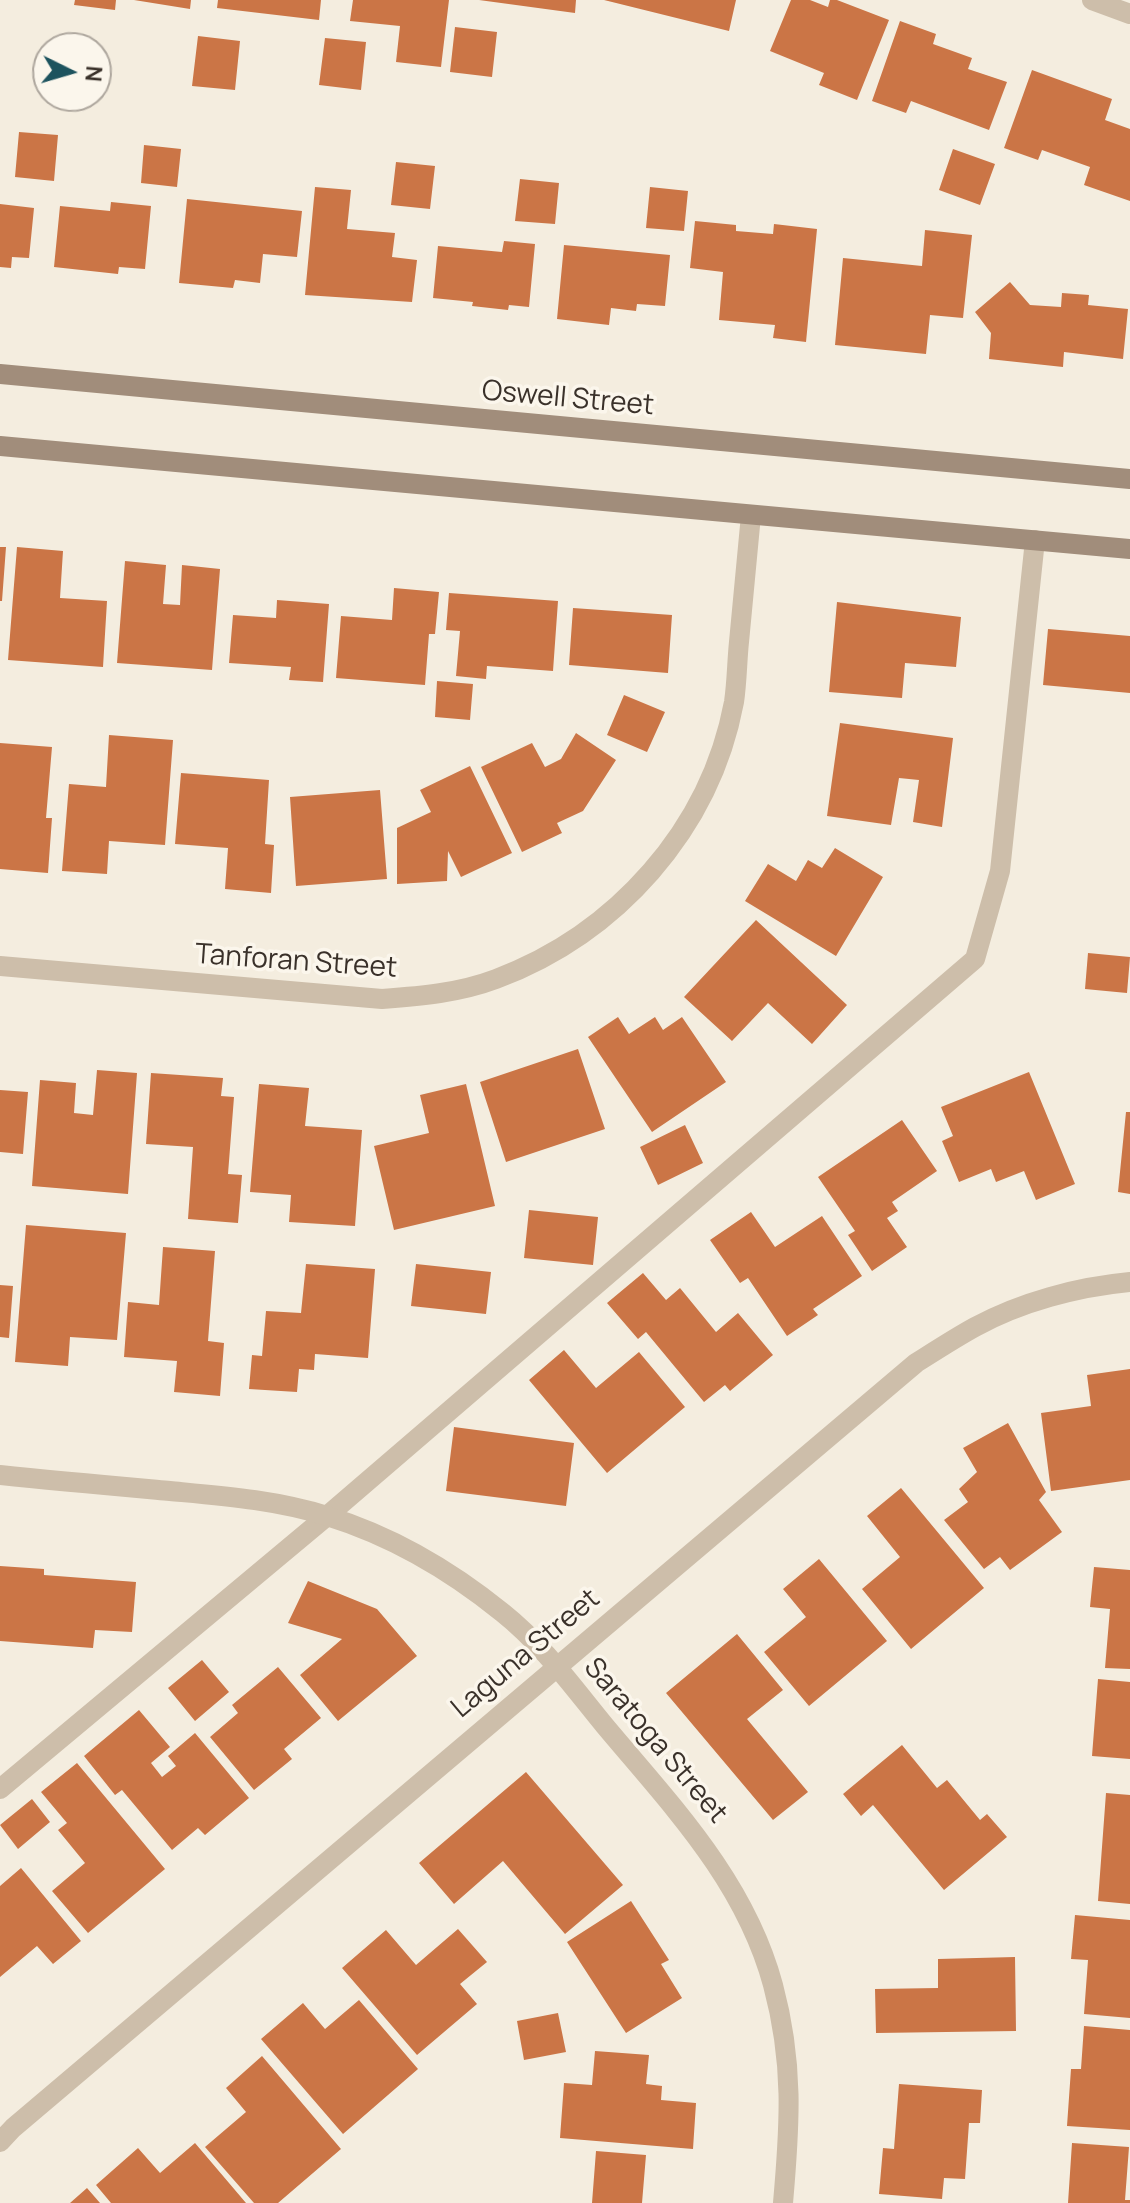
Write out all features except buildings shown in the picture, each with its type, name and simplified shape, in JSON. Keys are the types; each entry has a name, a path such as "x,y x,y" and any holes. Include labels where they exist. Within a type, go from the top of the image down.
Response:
{"main road":[{"name":"Oswell Street","path":"0,374 1130,479"},
{"path":"0,446 1130,549"}],"street":[{"path":"1092,0 1130,14"},
{"name":"Tanforan Street","path":"0,966 382,999 439,994 494,980 552,955 604,920 650,876 690,819 717,763 734,702 751,515"},
{"path":"0,1789 327,1516 975,959 1000,871 1035,540"},
{"name":"Laguna Street","path":"0,2142 25,2117 555,1666 916,1363 977,1326 1042,1299 1130,1282"},
{"name":"Saratoga Street","path":"0,1475 261,1500 327,1516 391,1540 444,1569 505,1615 555,1666 708,1848 744,1909 773,1983 787,2052 790,2115 783,2203"}]}
